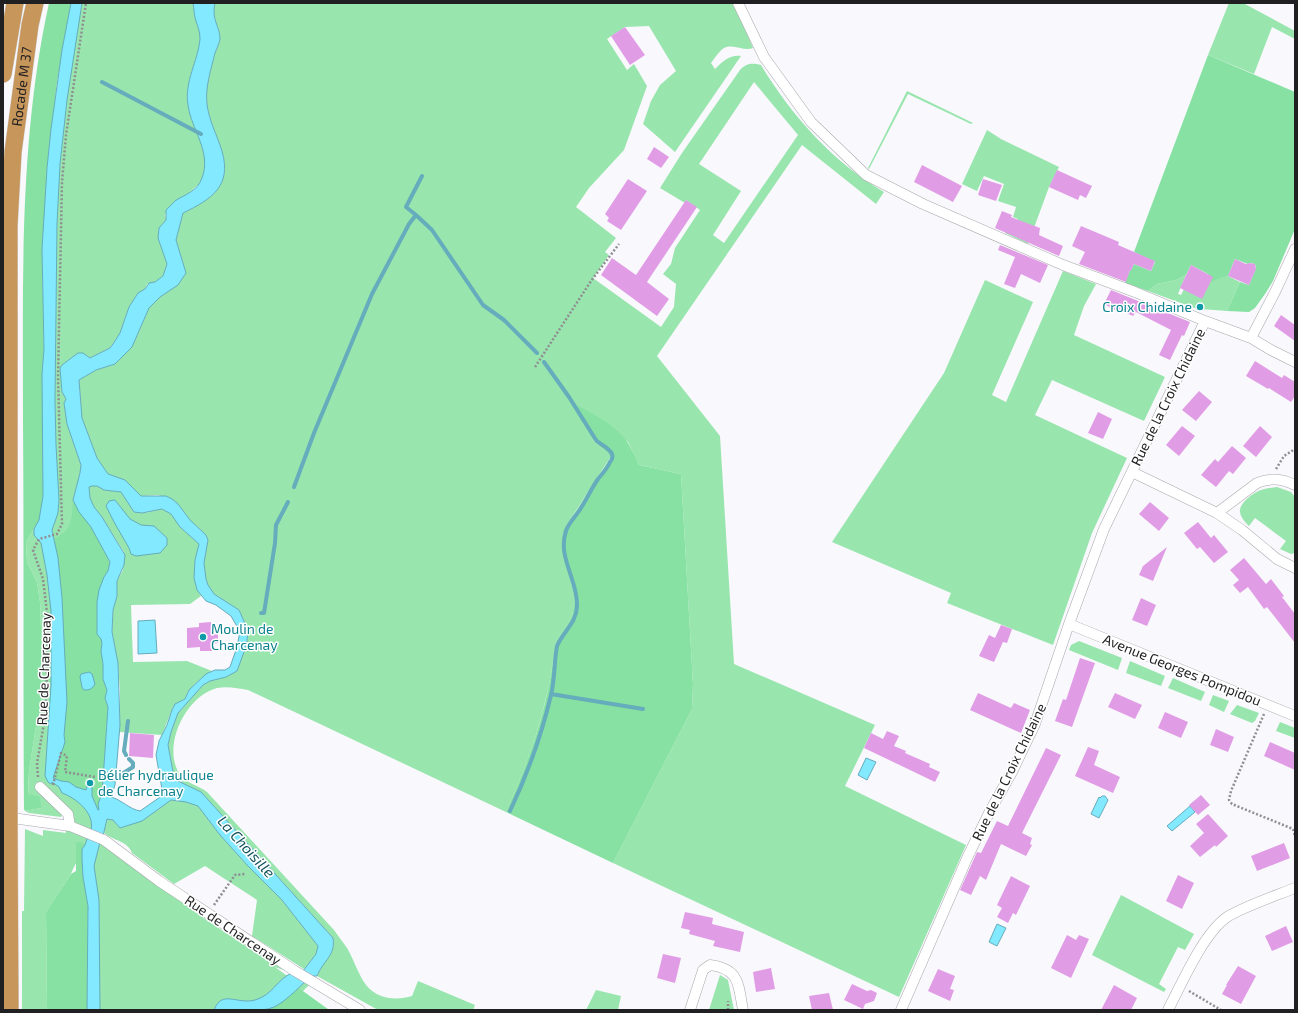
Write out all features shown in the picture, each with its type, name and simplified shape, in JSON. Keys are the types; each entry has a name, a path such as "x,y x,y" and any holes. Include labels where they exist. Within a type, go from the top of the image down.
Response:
{"highway":[{"name":"Rocade M 37","path":"3,74 15,3"},
{"name":"Rocade M 37","path":"10,1010 7,817 9,225 12,152 29,33 35,3"}],"street":[{"name":"Rue de la Croix Chidaine","path":"738,3 764,57 812,122 866,175 923,204 1056,262 1205,321 1104,529 1069,624 1035,724 1012,772 990,811 968,856 901,1010"},
{"path":"1251,338 1295,249"},
{"path":"1205,321 1251,338 1295,362"},
{"path":"1132,472 1217,513 1242,530 1277,559 1295,568"},
{"path":"1217,513 1257,483 1275,478 1295,485"},
{"name":"Avenue Georges Pompidou","path":"1069,624 1295,716"},
{"path":"40,787 68,814 70,826"},
{"name":"Rue de Charcenay","path":"7,817 70,826 88,832 104,840 159,881 294,971 360,1010"},
{"path":"1168,1010 1206,940 1219,924 1236,912 1295,888"},
{"path":"690,1010 703,970 710,965 722,966 732,972 737,980 743,1010"}],"path":[{"name":"Rue de Charcenay","path":"40,787 37,775 37,763 46,712 48,621 42,579 33,550 39,540 57,534 62,524 58,430 58,377 62,182 66,135 86,3"},
{"path":"535,367 591,281 619,244"},
{"path":"1269,479 1284,456 1295,449"},
{"path":"1268,705 1234,784 1229,800 1232,804 1293,829 1295,836"},
{"path":"52,788 61,754 67,756 65,772 95,777"},
{"path":"224,890 235,874 245,874"},
{"path":"1181,986 1221,1010"},
{"path":"728,997 728,1010"}],"green space":[{"path":"49,3 71,3 57,82 47,168 42,249 44,349 42,374 43,496 39,520 26,542 27,562 37,582 40,602 42,655 41,712 37,720 29,771 28,794 40,797 41,808 25,811 23,262 32,106 39,55"},
{"path":"64,3 193,3 200,36 199,47 187,97 190,115 204,155 205,165 204,174 199,184 165,214 166,220 159,228 158,238 167,263 163,276 155,282 147,284 145,289 138,293 129,307 120,333 110,348 90,358 86,355 78,353 60,368 62,392 66,399 64,403 67,424 81,465 73,500 91,527 104,553 99,810 88,840 71,874 46,912 47,1010 22,1010 22,911 24,911 25,829 43,836 43,830 66,833 64,817 62,814 61,817 29,813 25,811 41,808 28,794 29,771 37,720 41,712 42,655 40,602 37,582 27,562 26,542 39,520 35,513"},
{"path":"215,3 734,3 753,48 746,49 731,46 724,48 711,63 715,69 723,61 730,57 741,56 675,152 643,124 651,101 660,85 676,71 649,26 625,27 607,39 627,70 634,64 647,86 624,150 589,188 576,207 616,238 605,252 609,255 593,278 661,327 674,307 676,284 663,274 671,264 675,248 700,210 686,200 685,203 660,188 682,153 740,70 745,66 752,64 761,65 786,102 815,136 848,167 884,192 876,204 802,145 657,356 720,436 734,664 875,725 845,786 966,845 899,997 613,863 692,709 693,684 681,474 639,465 628,442 571,402 592,439 609,455 610,458 566,526 564,553 575,599 572,617 556,642 548,687 533,744 506,812 248,690 221,687 206,693 187,711 175,736 173,749 174,762 179,773 188,782 207,792 334,930 347,948 370,990 387,998 406,998 412,996 418,981 475,1005 473,1010 378,1010 317,976 331,953 334,943 333,938 201,792 178,781 174,777 168,745 178,713 203,685 210,681 226,677 237,671 247,641 248,630 239,610 214,594 208,585 204,563 208,540 206,535 190,520 178,504 158,495 141,496 125,480 108,474 97,458 82,418 79,380 96,370 115,364 132,347 149,308 160,297 178,284 186,273 176,240 183,213 211,196 222,182 224,163 222,151 209,116 207,104 210,72 220,39 214,9","holes":["754,82 798,135 724,243 713,235 741,191 699,164"]},
{"path":"1229,3 1243,3 1295,31 1295,39 1272,27 1254,74 1208,55"},
{"path":"1208,55 1295,92 1295,229 1273,281 1255,308 1249,312 1227,311 1240,282 1249,285 1256,268 1255,264 1248,264 1235,259 1228,276 1210,282 1206,280 1208,274 1191,265 1186,275 1176,280 1157,284 1148,291 1125,283 1134,264 1151,271 1155,262 1134,252"},
{"path":"907,91 973,123 971,124 908,94 869,169 868,168"},
{"path":"987,130 1001,139 1059,167 1049,187 1028,244 1005,233 1007,226 1014,229 1018,219 1013,217 1016,207 998,201 1004,184 984,176 977,191 962,184"},
{"path":"1063,271 1096,284 1084,306 1074,335 1165,377 1144,421 1052,380 1035,415 1127,458 1092,533 1053,645 947,603 951,593 832,542 944,373 985,280 1033,302 992,395 1006,402"},
{"path":"1186,275 1178,294 1181,295 1184,289 1228,276 1240,282 1227,311 1201,309 1202,306 1199,305 1197,309 1148,291 1157,284 1176,280"},
{"path":"570,402 594,414 617,430 628,443 639,465 681,474 693,684 692,709 613,863 506,812 533,745 545,703 556,642 572,617 575,599 564,553 563,531 610,459 609,455 592,439"},
{"path":"98,486 104,490 121,492 134,512 145,513 162,509 171,514 180,527 199,544 195,576 201,596 190,604 131,605 133,662 187,661 212,671 206,674 188,691 185,699 173,707 162,735 119,732 120,690 118,663 112,632 113,610 117,596 117,581 123,570 124,552 94,507 90,498 89,487"},
{"path":"1277,487 1291,492 1295,497 1295,553 1291,554 1280,549 1286,541 1255,518 1249,526 1242,518 1240,512 1244,502 1254,493 1263,489"},
{"path":"73,500 79,512 91,527 110,562 108,571 99,590 97,602 97,634 102,643 101,651 103,679 107,690 105,698 108,707 102,794 98,804 99,810 92,796 92,787 95,788 96,780 85,778 84,785 87,786 87,790 53,778 65,742 64,735 67,708 62,598 58,558 54,539 68,529 72,517"},
{"path":"1079,641 1122,658 1118,670 1069,650 1071,645"},
{"path":"1130,661 1165,676 1161,686 1126,673"},
{"path":"1173,678 1205,692 1201,701 1168,688"},
{"path":"1213,695 1229,701 1224,712 1209,705"},
{"path":"1237,705 1259,713 1255,721 1252,723 1230,714"},
{"path":"1280,722 1295,728 1295,738 1276,731"},
{"path":"171,800 186,802 198,806 220,835 282,900 318,946 316,954 304,969 252,936 257,900 205,866 174,884 132,853 127,846 104,833 107,819 113,820 120,828 137,822"},
{"path":"94,839 103,843 142,874 208,921 263,957 292,973 275,967 286,975 300,977 309,985 303,991 329,1010 81,1010"},
{"path":"76,842 83,843 85,845 82,850 82,859 83,877 88,906 87,1010 47,1010 46,912 71,874 76,871"},
{"path":"1121,895 1194,934 1185,950 1178,947 1159,984 1166,989 1164,992 1092,955"},
{"path":"720,975 728,980 734,1010 709,1010"},
{"path":"298,988 329,1010 262,1010 282,1001"},
{"path":"596,990 621,996 618,1010 586,1010"}],"water":[{"name":"La Choisille","path":"71,3 82,3 67,100 60,164 57,224 55,401 59,500 58,513 52,530 58,558 62,598 67,702 64,735 65,742 53,778 69,782 76,787 86,790 87,786 92,787 92,796 99,810 98,804 102,794 108,707 105,698 107,690 103,679 101,651 102,643 97,634 97,602 99,590 108,571 110,562 91,527 79,512 73,500 81,465 67,424 64,403 66,399 62,392 60,368 78,353 83,353 90,358 110,348 120,333 129,307 138,293 145,289 149,283 155,282 163,276 167,264 158,238 159,228 166,220 166,210 175,201 194,190 200,183 204,168 203,150 190,114 187,96 200,39 193,3 215,3 214,14 220,39 210,72 207,104 209,116 222,151 224,173 222,182 211,196 183,213 176,240 186,273 178,285 160,297 149,308 132,347 115,364 96,370 79,380 82,418 97,458 108,474 125,480 141,496 166,496 172,499 178,504 190,520 206,535 208,540 204,563 208,585 214,594 239,610 248,630 247,641 237,671 226,677 210,681 203,685 178,713 168,745 174,777 178,781 201,792 333,938 333,949 331,954 317,976 312,976 303,971 316,954 318,946 282,900 220,835 198,806 186,802 171,800 142,821 120,828 113,820 107,819 103,836 91,830 90,818 83,807 73,798 62,793 59,787 52,782 51,784 48,782 45,776 51,686 51,611 47,575 41,543 34,535 34,529 39,520 43,496 42,374 44,349 42,249 47,168 62,50","holes":["97,486 104,490 121,492 134,512 142,513 162,509 171,514 180,527 199,544 195,560 194,578 197,590 206,601 216,605 231,616 239,630 237,647 230,667 225,670 215,670 206,674 189,690 185,699 175,704 159,741 156,755 163,795 140,811 111,797 115,785 120,725 118,663 112,632 113,610 117,596 117,581 124,565 125,555 102,517 94,507 90,498 89,487"]},
{"path":"115,500 130,519 141,525 154,526 167,538 167,545 160,553 136,556 131,554 106,506 109,501"},
{"path":"155,620 157,653 138,654 138,621"},
{"path":"89,672 92,674 95,684 91,689 84,690 80,677 81,674"},
{"path":"866,758 876,762 867,780 858,775"},
{"path":"1105,796 1108,800 1099,818 1091,814 1099,797 1100,798"},
{"path":"1190,806 1195,812 1172,831 1167,826"},
{"path":"89,837 100,842 94,866 99,900 100,1010 87,1010 88,906 83,877 82,849"},
{"path":"997,924 1006,928 997,946 989,942"},
{"path":"292,973 306,981 287,999 274,1007 253,1011 214,1010 221,1000 231,999 248,1001 261,998 271,991 282,979"}],"building":[{"path":"625,27 645,55 630,65 611,36"},
{"path":"654,147 669,157 661,168 647,159"},
{"path":"922,165 962,186 953,202 914,182"},
{"path":"1057,170 1092,186 1086,198 1080,195 1078,200 1049,187"},
{"path":"628,179 647,191 621,230 607,221 609,218 605,214"},
{"path":"983,179 1002,185 996,201 978,195"},
{"path":"686,200 697,207 647,282 669,299 657,316 601,275 612,258 636,275"},
{"path":"1002,211 1012,215 1011,217 1040,228 1039,235 1063,246 1059,256 995,228"},
{"path":"1081,226 1119,242 1118,245 1155,261 1151,271 1134,264 1131,271 1130,270 1126,282 1079,264 1085,252 1072,246"},
{"path":"1000,245 1048,265 1040,283 1021,274 1015,288 1004,284 1015,257 998,250"},
{"path":"1235,259 1246,264 1255,264 1256,269 1249,285 1228,276"},
{"path":"1191,265 1213,277 1202,299 1180,288"},
{"path":"1111,290 1190,322 1184,336 1182,335 1170,360 1159,355 1171,330 1136,312 1133,316 1122,311 1121,313 1104,304"},
{"path":"1281,315 1295,325 1295,341 1274,326"},
{"path":"1255,361 1282,378 1284,375 1295,382 1295,396 1291,402 1246,376"},
{"path":"1199,391 1212,402 1196,421 1182,410"},
{"path":"1098,412 1112,419 1103,439 1088,433"},
{"path":"1182,426 1195,436 1179,456 1166,445"},
{"path":"1260,426 1272,437 1256,457 1243,446"},
{"path":"1232,446 1246,458 1233,474 1229,471 1216,487 1201,475 1215,459 1218,462"},
{"path":"1150,502 1169,518 1159,531 1139,514"},
{"path":"1198,522 1211,538 1214,535 1228,552 1214,563 1200,547 1197,549 1184,533"},
{"path":"1167,547 1153,581 1139,575 1143,566"},
{"path":"1244,558 1266,584 1271,579 1295,614 1295,643 1267,607 1264,609 1248,587 1240,593 1233,585 1239,580 1230,570"},
{"path":"1141,598 1156,605 1147,626 1132,620"},
{"name":"Moulin de Charcenay","path":"211,622 211,630 218,630 218,643 212,644 212,651 200,651 200,647 187,648 187,628 199,627 199,623"},
{"path":"1001,625 1012,629 1007,643 1003,642 994,662 979,656 989,635 995,638"},
{"path":"1080,658 1095,663 1072,727 1055,721 1063,699 1066,700"},
{"path":"978,693 1011,708 1014,703 1030,710 1021,733 970,710"},
{"path":"1115,693 1142,705 1135,719 1108,707"},
{"path":"1165,712 1188,722 1181,738 1158,728"},
{"path":"1216,729 1234,737 1228,752 1210,745"},
{"path":"887,731 899,736 894,746 906,751 905,753 930,764 929,767 940,772 935,782 864,748 871,733 883,739"},
{"path":"130,733 154,735 153,758 129,756"},
{"path":"1270,742 1295,753 1295,770 1264,756"},
{"path":"1088,747 1099,751 1094,765 1120,777 1113,793 1075,776"},
{"path":"1046,748 1061,755 1022,833 1032,838 1030,844 1032,845 1026,856 1001,844 986,880 980,876 971,895 960,890 977,852 981,853 997,821 1008,826"},
{"path":"1201,795 1210,805 1198,815 1189,805"},
{"path":"1208,814 1228,836 1216,847 1215,845 1200,857 1190,846 1204,833 1196,824"},
{"path":"1284,843 1290,858 1257,871 1251,856"},
{"path":"1178,875 1194,883 1182,909 1166,901"},
{"path":"1011,876 1030,886 1016,915 1013,913 1008,923 997,917 1002,908 997,905"},
{"path":"685,912 713,918 712,924 744,932 740,952 713,946 715,941 689,934 690,930 681,928"},
{"path":"1286,926 1293,942 1272,951 1265,936"},
{"path":"1067,935 1076,940 1079,935 1089,939 1071,978 1051,968"},
{"path":"663,954 681,958 675,983 657,978"},
{"path":"1238,966 1256,976 1241,1004 1222,994"},
{"path":"771,968 775,989 756,992 753,972"},
{"path":"938,969 955,976 950,989 954,990 950,1001 928,991"},
{"path":"852,984 867,991 871,990 877,993 874,1001 865,1004 863,1009 844,1000"},
{"path":"1114,985 1137,998 1131,1010 1101,1010"},
{"path":"829,993 833,1010 812,1010 809,996"}],"waterway":[{"path":"102,82 201,134"},
{"path":"294,487 314,433 372,294 409,224 416,215 406,207 422,176"},
{"path":"416,215 432,230 483,305 504,320 537,353"},
{"path":"510,811 539,739 552,689 557,646 575,617 577,606 576,596 564,550 566,531 612,457 609,450 596,440 569,397 544,362"},
{"path":"261,613 264,613 275,543 276,525 288,502"},
{"path":"551,694 643,709"},
{"path":"126,755 124,751 128,721"},
{"path":"112,780 133,767 133,763 129,759"}],"place":[{"name":"Croix Chidaine","path":"1200,307"},
{"name":"Moulin de Charcenay","path":"203,637"},
{"name":"Bélier hydraulique de Charcenay","path":"90,783"}]}
